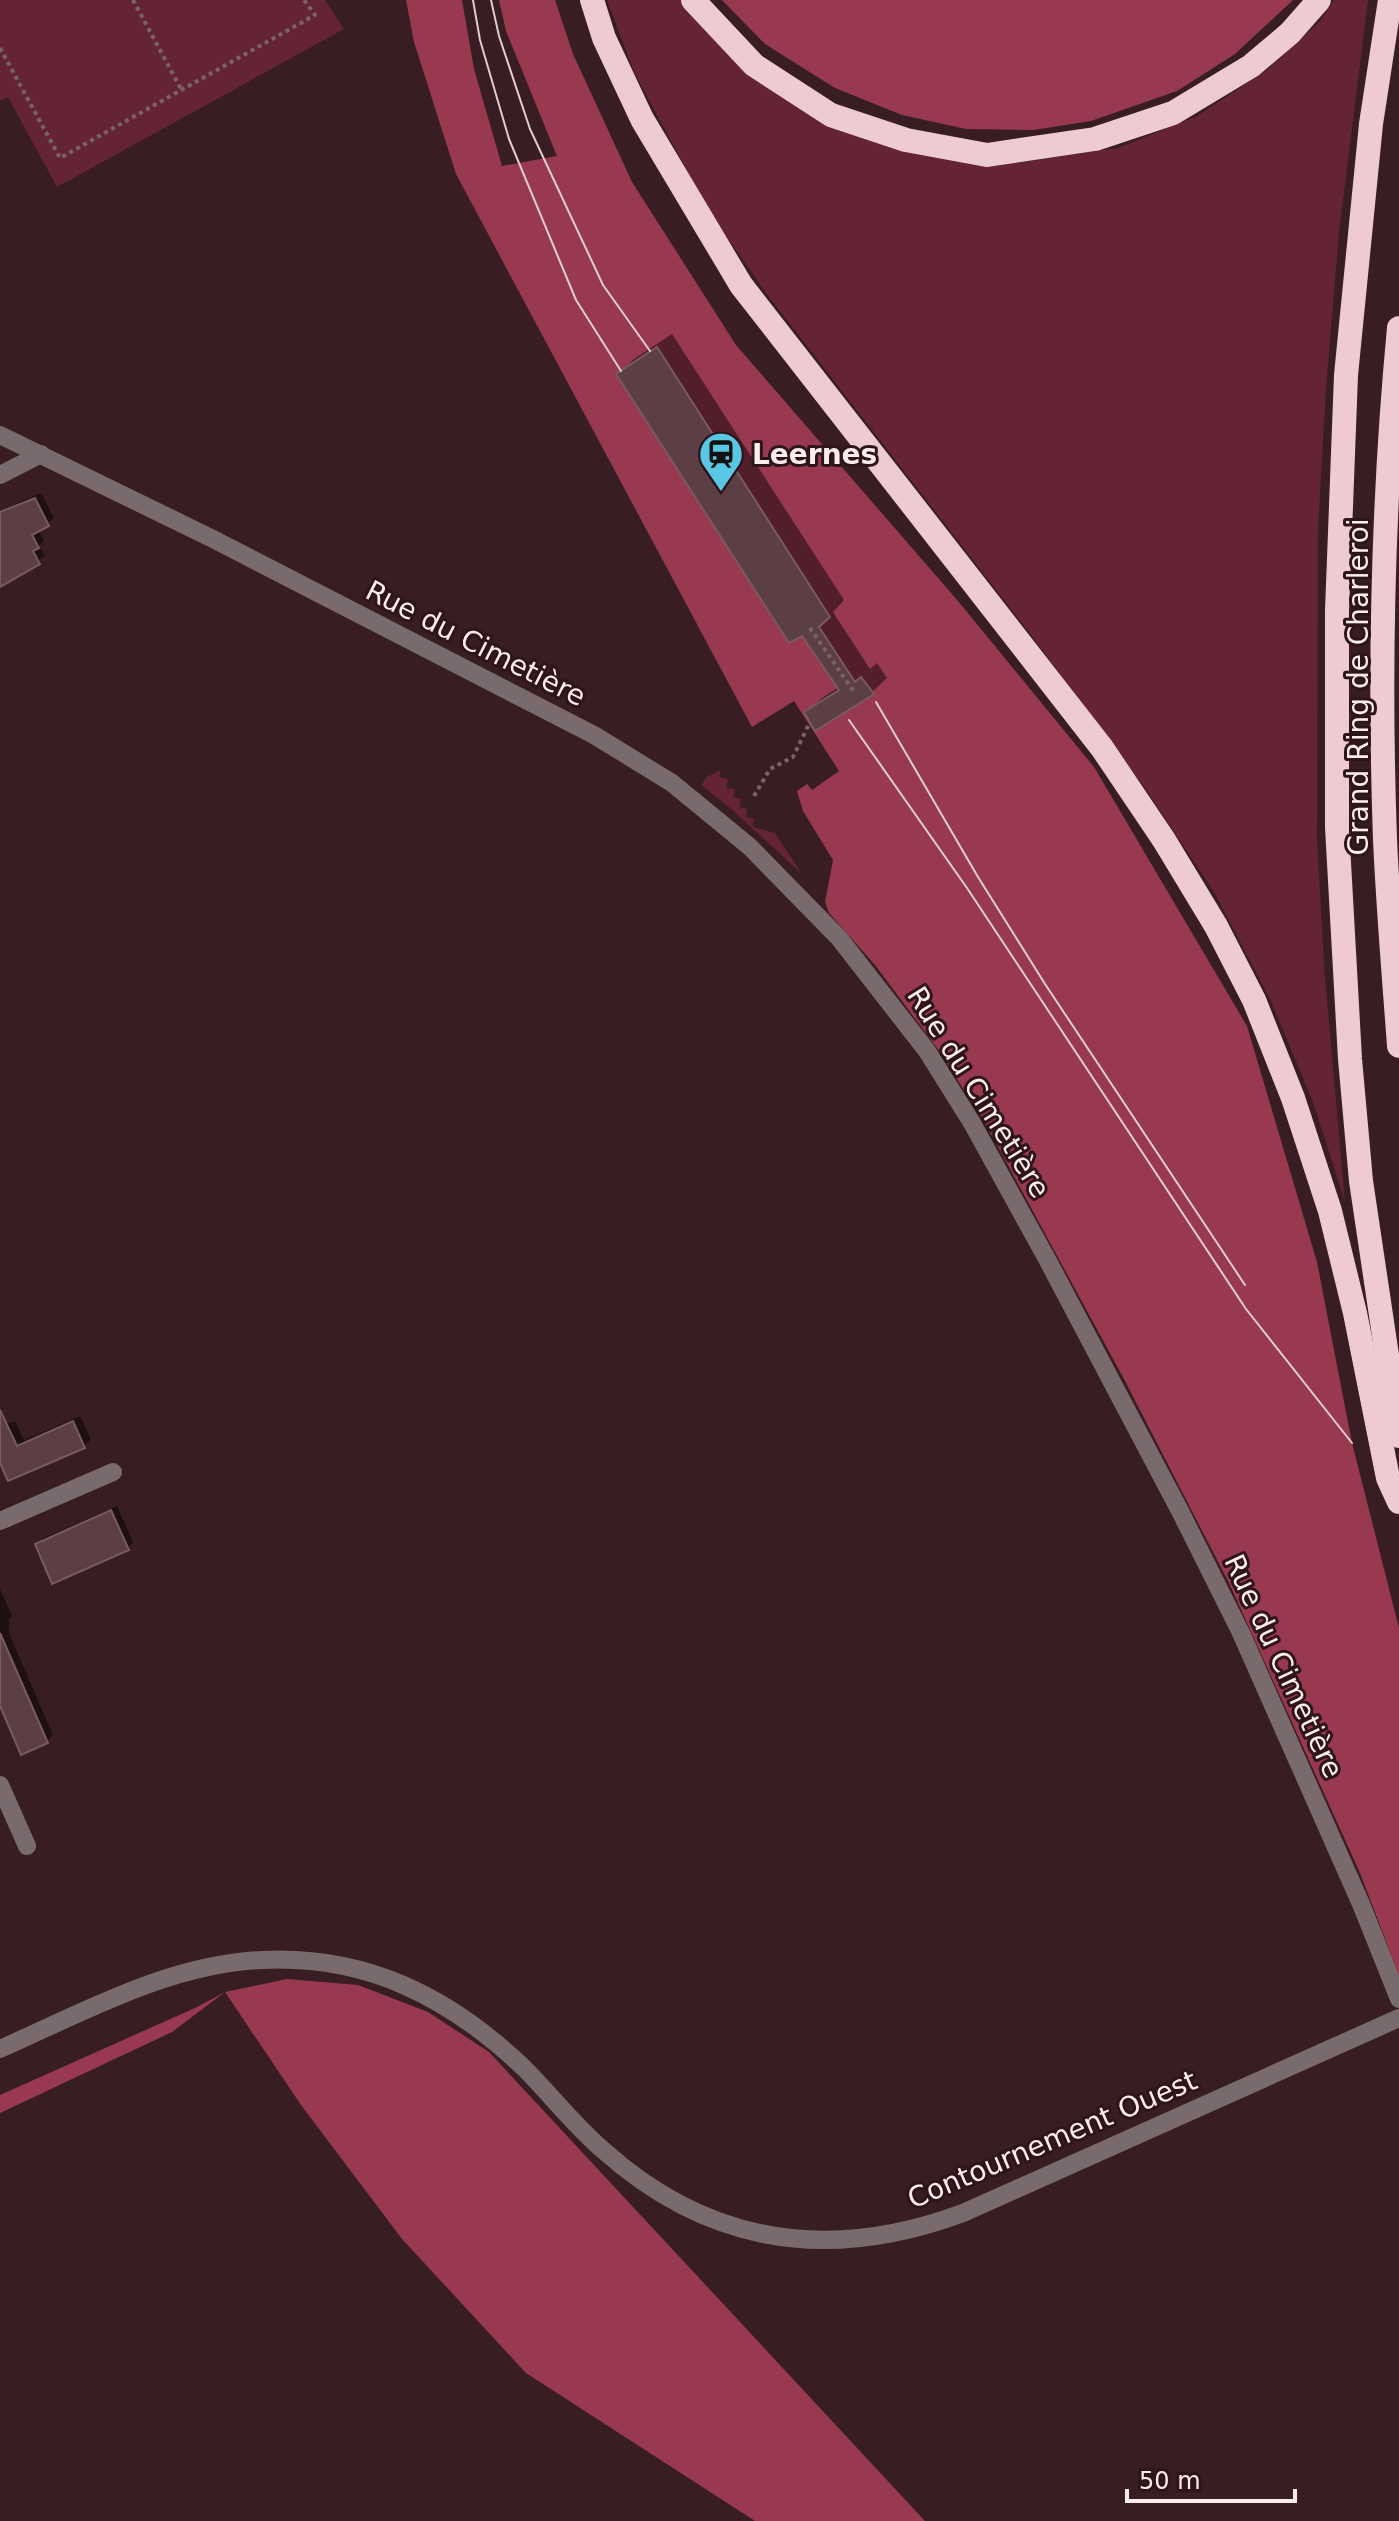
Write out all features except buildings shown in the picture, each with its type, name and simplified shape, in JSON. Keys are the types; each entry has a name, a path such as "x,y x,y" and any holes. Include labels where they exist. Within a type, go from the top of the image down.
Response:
{"highway":[{"path":"592,0 604,38 642,119 741,285 1102,748 1164,840 1216,926 1254,1000 1293,1098 1330,1211 1355,1313 1388,1478 1399,1502"},
{"path":"693,0 754,65 831,115 906,140 987,155 1095,139 1173,113 1251,66 1290,33 1319,0"},
{"path":"1390,0 1371,124 1346,375 1337,611 1337,827 1350,1059 1361,1181 1399,1436"},
{"name":"Grand Ring de Charleroi","path":"1399,328 1384,610 1385,839 1399,1046"}],"street":[{"name":"Rue du Cimetière","path":"0,435 307,587 594,735 638,761 708,810 750,847 839,938 927,1051 972,1123 1173,1497 1241,1633 1361,1904 1399,1999"},
{"path":"0,475 41,454"},
{"path":"0,1521 113,1472"},
{"path":"0,1785 27,1846"},
{"name":"Contournement Ouest","path":"0,2049 127,1993 180,1973 209,1966 264,1959 350,1968 387,1978 452,2008 524,2069 601,2149 635,2177 679,2204 711,2218 787,2239 840,2241 925,2227 963,2213 1399,2018"}],"path":[{"path":"133,0 181,90"},
{"path":"0,48 60,158 315,15 304,0"},
{"path":"810,628 854,692"},
{"path":"754,796 770,769 793,757 810,722"}],"shaded area":[{"path":"0,0 325,0 344,29 57,187 8,97 0,101"},
{"path":"406,0 462,0 474,69 502,166 557,156 506,31 499,0 555,0 573,54 632,182 736,345 958,601 1094,767 1247,1026 1317,1262 1352,1443 1399,1628 1399,1975 1360,1873 1229,1583 1125,1381 984,1121 937,1048 875,965 829,913 825,902 833,860 803,811 797,791 807,784 812,790 839,771 794,701 752,727 456,174 414,42"},
{"path":"607,0 682,0 834,124 1017,163 1118,148 1197,116 1267,70 1320,21 1334,0 1368,0 1339,232 1318,530 1317,838 1324,966 1345,1202 1313,1102 1270,999 1214,892 1147,791 1031,635 769,297 709,212 634,72"},
{"path":"722,0 1293,0 1235,54 1177,91 1091,121 1033,130 966,129 902,115 835,88 765,44"},
{"path":"721,770 719,777 728,779 726,788 735,789 733,797 741,799 739,807 747,809 746,817 754,819 753,827 775,833 802,874 701,785 707,777"},
{"path":"287,1979 358,1985 428,2012 489,2052 925,2521 755,2521 526,2373 402,2239 301,2105 225,1992"},
{"path":"225,1992 172,2032 0,2113 0,2095"}],"tram line":[{"path":"473,0 480,40 509,139 576,300 621,371"},
{"path":"491,0 499,36 530,129 603,285 650,351"},
{"path":"876,702 978,877 1045,984 1245,1285"},
{"path":"849,720 967,888 1246,1309 1352,1443"}],"place":[{"name":"Leernes","path":"721,493"}]}
